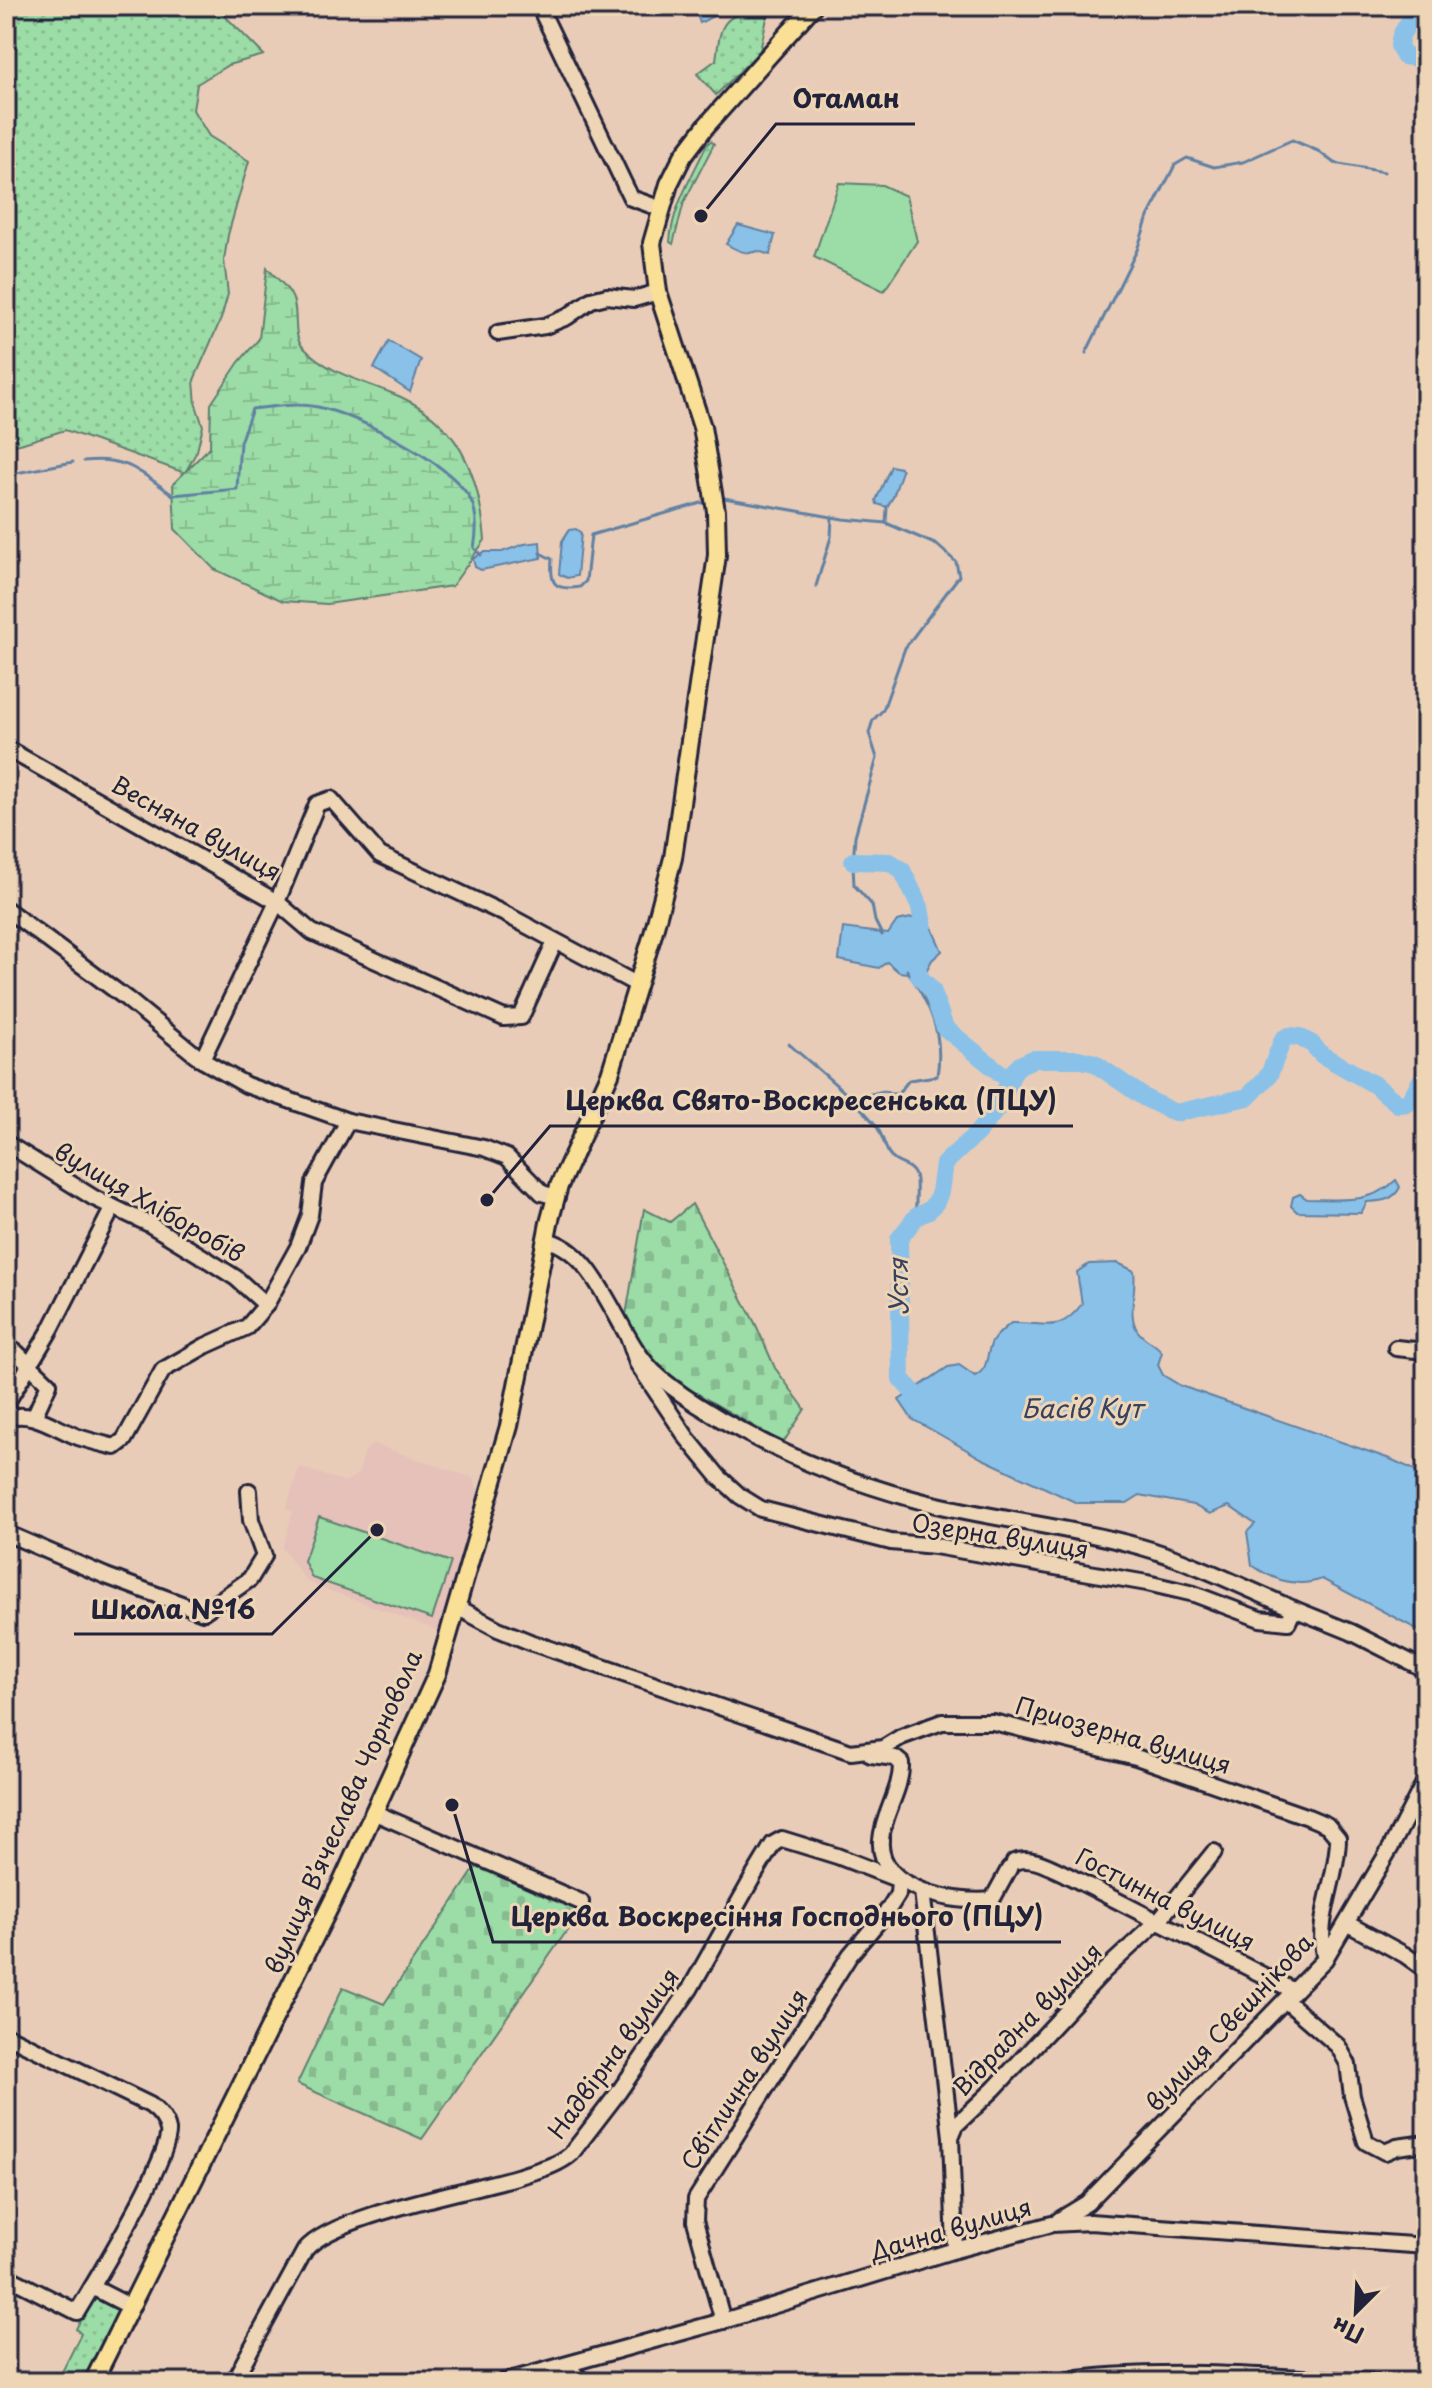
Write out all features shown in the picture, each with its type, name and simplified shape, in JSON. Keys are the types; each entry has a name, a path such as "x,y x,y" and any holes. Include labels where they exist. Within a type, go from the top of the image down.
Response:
{"main road":[{"name":"вулиця Вʼячеслава Чорновола","path":"93,2382 288,1994 430,1692 457,1607 509,1426 556,1197 568,1160 610,1074 673,858 717,555 716,511 702,427 658,292 652,243 669,184 683,156 813,6"}],"street":[{"path":"539,6 631,198 662,209"},
{"path":"498,333 545,326 567,317 591,300 607,296 634,299 658,292"},
{"name":"Весняна вулиця","path":"6,748 277,902 317,804 331,799 380,855 495,909 638,985"},
{"path":"202,1060 277,902 312,932 504,1018 521,1017 555,942"},
{"path":"6,909 127,999 202,1060 246,1085 348,1121 484,1148 507,1157 542,1193 556,1197"},
{"path":"6,1418 22,1415 34,1417 79,1437 115,1447 124,1440 163,1370 247,1327 266,1305 298,1247 310,1215 314,1183 348,1121"},
{"name":"вулиця Хліборобів","path":"6,1143 94,1198 149,1224 203,1257 236,1278 266,1305"},
{"path":"6,1404 51,1329 113,1207"},
{"path":"546,1240 561,1243 589,1272 629,1339 653,1371 744,1432 841,1477 914,1499 1138,1546 1193,1565 1351,1632 1426,1670"},
{"name":"Озерна вулиця","path":"629,1339 637,1363 687,1438 719,1477 761,1509 891,1542 935,1546 1194,1594 1260,1619 1288,1622 1294,1609"},
{"path":"6,1346 49,1384 34,1417"},
{"path":"1396,1348 1426,1351"},
{"path":"6,1533 106,1576 203,1612 250,1579 264,1556 251,1520 249,1491"},
{"path":"457,1607 530,1642 851,1752 895,1758 901,1763 899,1782 881,1838 883,1858 899,1880"},
{"name":"Приозерна вулиця","path":"851,1752 883,1748 901,1737 942,1722 993,1722 1136,1757 1327,1825 1338,1838 1338,1855 1321,1944 1325,1959"},
{"name":"вулиця Свєшнікова","path":"1052,2224 1087,2203 1325,1959 1348,1924 1426,1779"},
{"path":"373,1812 581,1902"},
{"name":"Надвірна вулиця","path":"233,2382 305,2250 327,2231 499,2183 562,2162 571,2154 618,2093 696,1979 773,1844 782,1839 899,1880"},
{"name":"Відрадна вулиця","path":"951,2137 956,2125 994,2089 1104,1971 1159,1920 1214,1852"},
{"name":"Гостинна вулиця","path":"899,1880 922,1891 970,1900 992,1900 1012,1866 1020,1859 1029,1860 1159,1920 1290,1996 1338,2046 1348,2064 1352,2096 1366,2142 1385,2152 1426,2143"},
{"name":"Світлична вулиця","path":"723,2321 695,2221 696,2199 850,1955 888,1910 898,1894 899,1880"},
{"path":"922,1891 951,2137 955,2250"},
{"path":"1348,1924 1426,1970"},
{"path":"6,2035 150,2105 164,2119 168,2130 167,2143 155,2169 77,2312 6,2276"},
{"name":"Дачна вулиця","path":"503,2382 1052,2224 1090,2222 1426,2246"},
{"path":"92,2287 131,2307"},
{"path":"568,2365 577,2377 586,2382"},
{"path":"1054,2382 1110,2375 1167,2373 1375,2382"}],"shaded area":[{"path":"373,1444 473,1478 478,1490 439,1631 307,1582 282,1548 293,1512 286,1509 299,1467 345,1482 358,1474 365,1451"}],"green space":[{"path":"6,6 215,6 264,55 228,65 197,84 193,110 209,136 249,161 224,260 228,294 221,319 194,380 196,405 203,426 197,451 185,473 65,430 6,446"},
{"path":"758,6 774,6 767,18 760,51 716,95 697,74 716,60 719,37 725,24"},
{"path":"711,141 714,144 684,202 673,244 670,242 679,204"},
{"path":"839,183 882,185 906,196 917,241 884,291 814,257"},
{"path":"267,268 291,295 299,342 312,356 354,379 413,403 432,416 461,450 477,491 485,540 452,586 327,604 283,601 214,569 175,529 173,484 210,447 211,404 239,362 259,339"},
{"path":"692,1204 756,1325 775,1368 805,1409 783,1443 670,1378 638,1339 626,1315 644,1209 670,1222"},
{"path":"319,1517 451,1562 432,1619 312,1578 304,1561"},
{"path":"476,1867 582,1909 422,2139 297,2084 343,1987 384,2004"},
{"path":"97,2295 115,2304 117,2313 82,2382 57,2382 81,2334 76,2329 89,2303"}],"water":[{"path":"694,6 715,6 717,14 700,23"},
{"path":"738,225 775,235 770,255 758,251 742,252 726,244"},
{"path":"389,341 421,360 410,392 374,368"},
{"path":"891,466 902,471 887,507 877,504 876,500"},
{"path":"576,529 581,533 577,576 567,578 559,574 562,541 569,530"},
{"path":"540,542 541,558 481,570 475,567 473,559 483,552 502,552"},
{"path":"926,915 942,951 932,960 924,975 899,972 887,962 879,968 839,960 843,928 888,934 897,921"},
{"path":"1396,1180 1400,1187 1394,1195 1367,1202 1361,1213 1297,1212 1291,1206 1293,1197 1300,1194 1307,1199 1354,1199 1376,1194"},
{"name":"Басів Кут","path":"1118,1263 1134,1271 1134,1323 1140,1334 1162,1352 1158,1365 1163,1375 1181,1386 1390,1459 1415,1470 1426,1479 1426,1634 1322,1579 1295,1583 1260,1571 1252,1565 1247,1532 1255,1524 1229,1506 1210,1514 1193,1505 1140,1495 1127,1503 1077,1503 981,1458 912,1419 899,1400 948,1367 959,1365 975,1376 980,1373 992,1342 1011,1323 1051,1325 1066,1320 1082,1304 1077,1272 1089,1264"}],"waterway":[{"name":"Устя","path":"1419,6 1401,35 1399,46 1404,56 1426,59"},
{"path":"1086,353 1175,165 1187,158 1214,167 1243,162 1292,140 1318,151 1334,163 1384,172"},
{"path":"84,461 122,463 173,495 237,489 240,442 252,409 298,405 326,409 403,443 457,482 474,507 474,548 481,555"},
{"path":"6,475 73,462"},
{"path":"724,498 843,519 886,523 937,545 956,562 959,576 905,648 883,710 873,720 869,733 877,758 855,836 854,885 872,905 882,935"},
{"path":"540,553 552,559 555,584 564,588 580,587 586,581 591,535 708,501"},
{"path":"886,523 887,507"},
{"path":"816,586 831,537 832,517"},
{"path":"853,861 890,862 902,870 920,907 923,925 915,956 919,976 932,990 945,1028 1009,1080"},
{"path":"856,1103 867,1095 884,1091 898,1094 909,1080 937,1076 937,1033 922,995 907,970"},
{"name":"Устя","path":"929,1409 901,1379 899,1239 916,1217 936,1202 944,1164 997,1109 1014,1071 1020,1065 1033,1059 1078,1059 1094,1063 1145,1098 1175,1113 1248,1097 1269,1075 1283,1039 1289,1036 1312,1044 1322,1055 1375,1085 1398,1104 1408,1103 1426,1072"},
{"path":"789,1044 865,1113 878,1128 891,1157 913,1171 916,1217"},
{"path":"1416,1093 1426,1101"}],"place":[{"name":"Отаман","path":"701,216"},
{"name":"Церква Свято-Воскресенська (ПЦУ)","path":"487,1200"},
{"name":"Школа №16","path":"377,1530"},
{"name":"Церква Воскресіння Господнього (ПЦУ)","path":"452,1805"}]}
